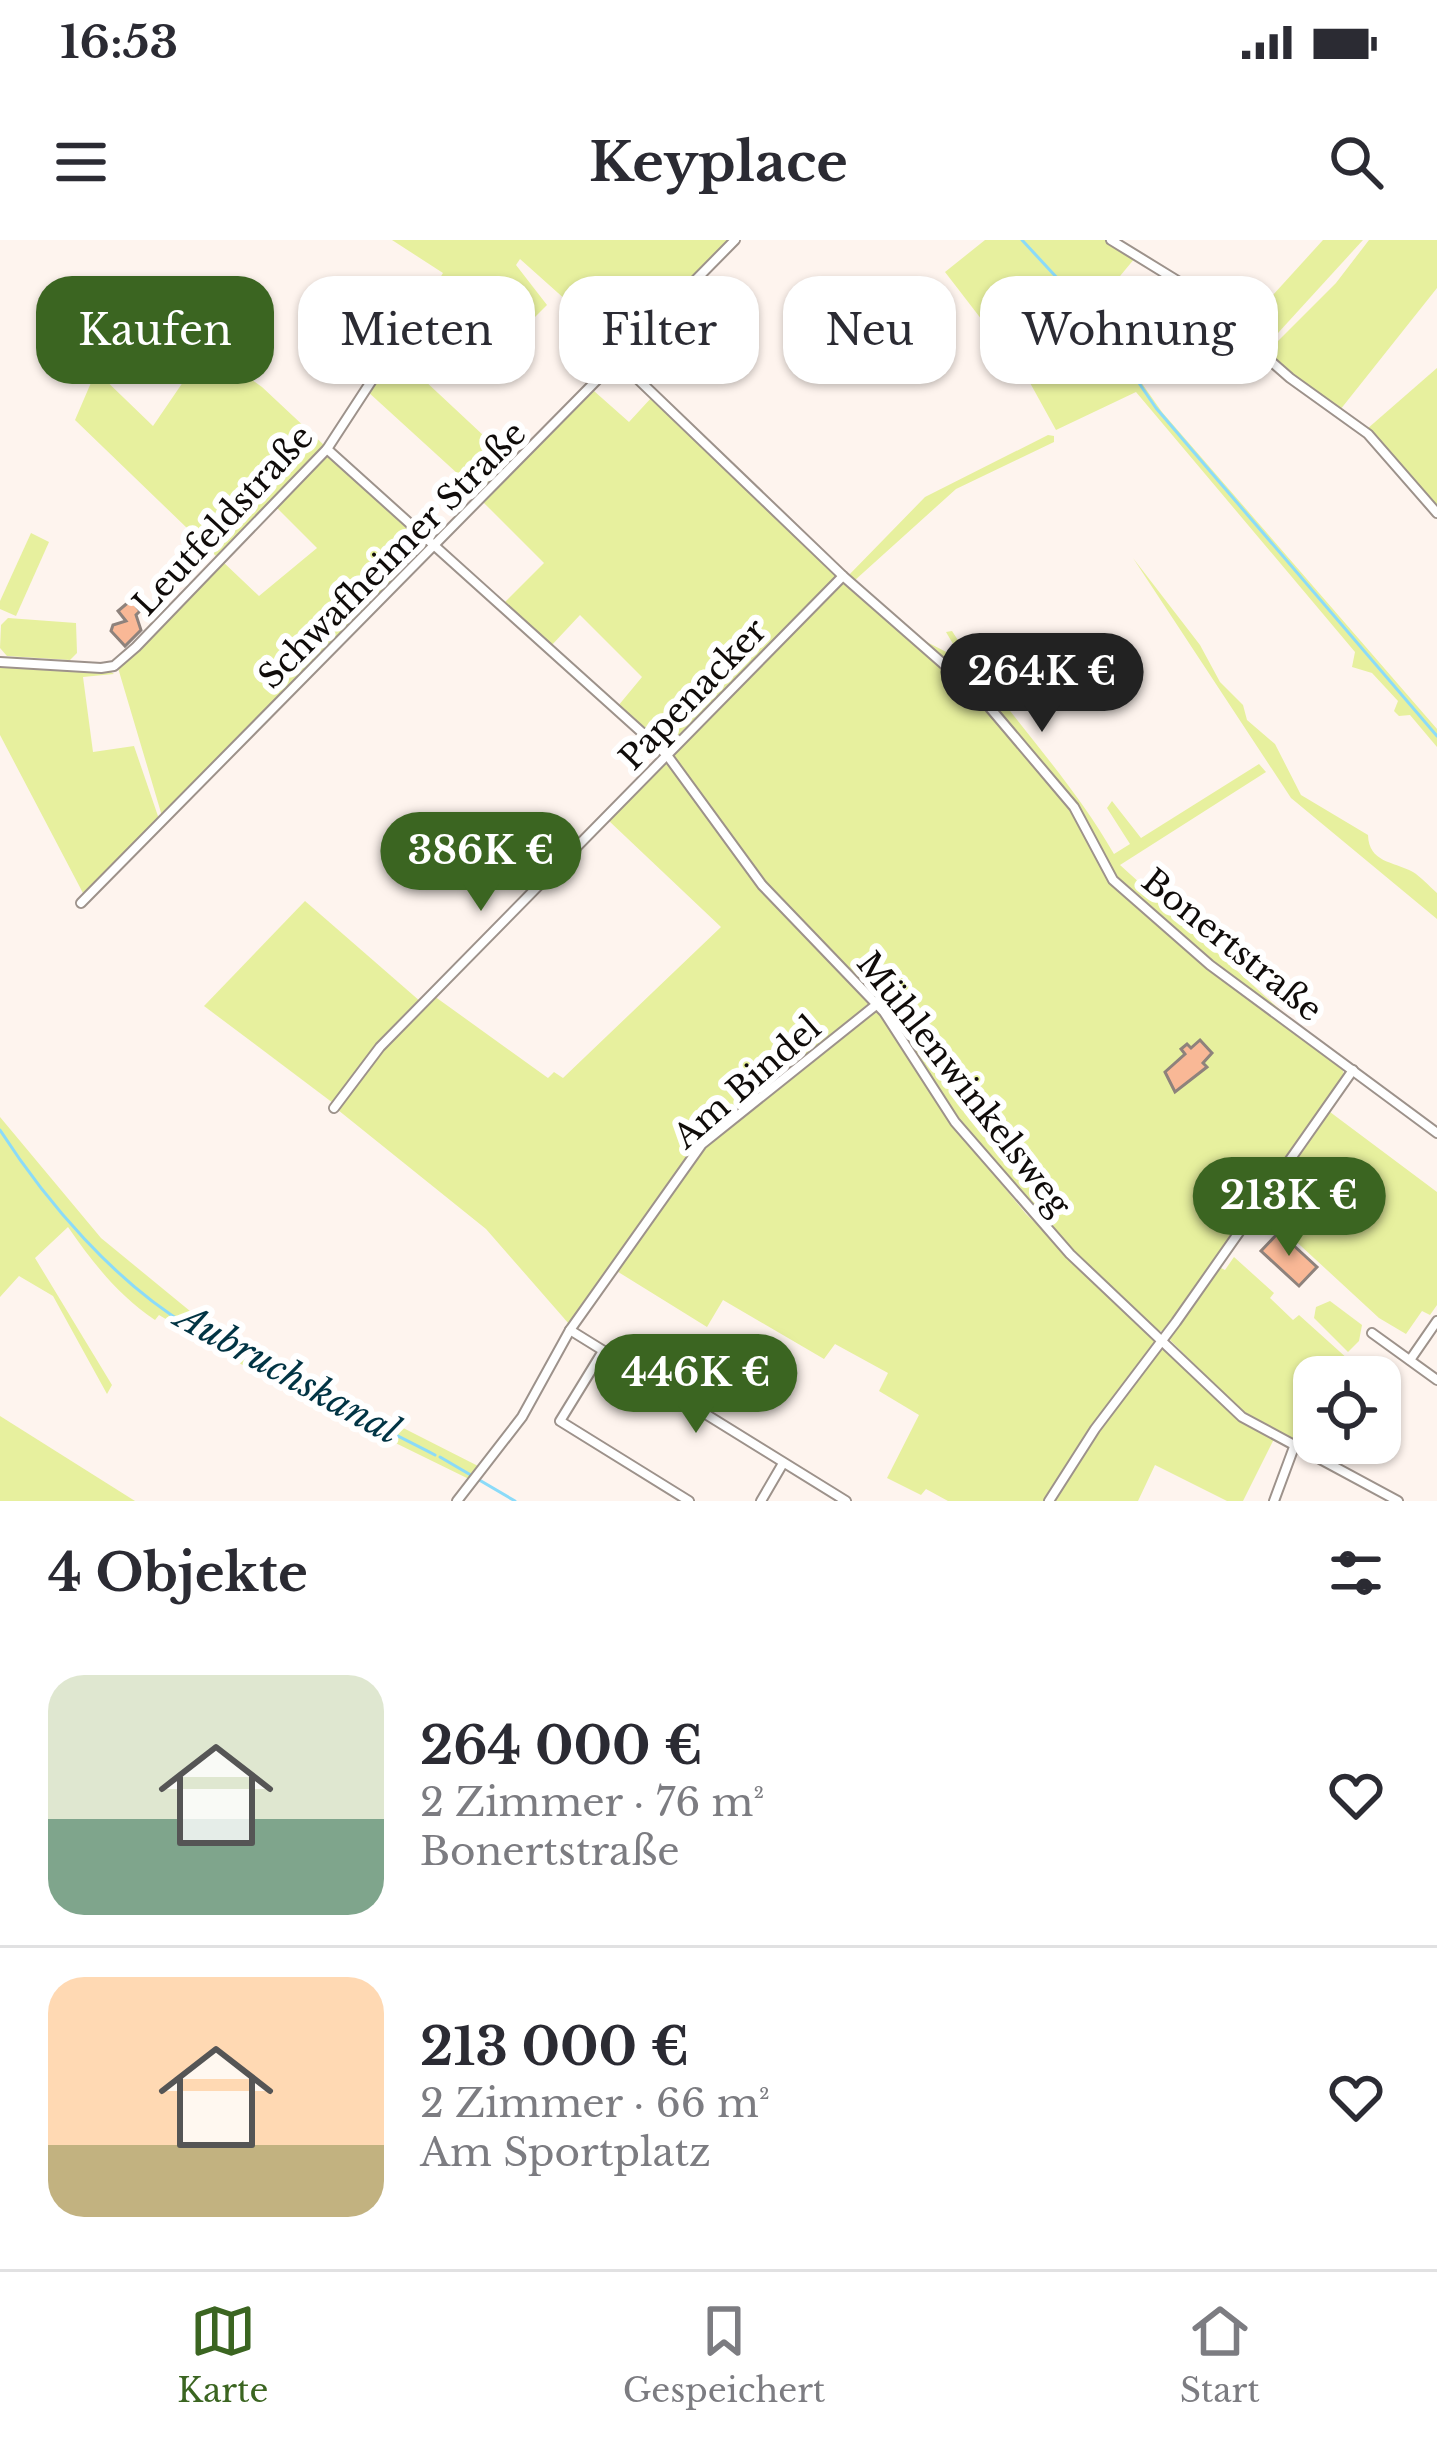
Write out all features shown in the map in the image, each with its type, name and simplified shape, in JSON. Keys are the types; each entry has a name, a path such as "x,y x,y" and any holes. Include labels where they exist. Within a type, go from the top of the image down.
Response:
{"street":[{"name":"Schwafheimer Straße","path":"700,276 735,240"},
{"path":"1111,240 1181,283 1290,378 1368,434 1437,512"},
{"name":"Leutfeldstraße","path":"0,662 114,666 327,449 369,384"},
{"name":"Schwafheimer Straße","path":"82,902 596,384"},
{"name":"Bonertstraße","path":"643,384 843,576 980,696 1074,807 1114,880 1210,965 1437,1133"},
{"name":"Mühlenwinkelsweg","path":"327,449 667,755 762,885 876,1005 984,1159 1070,1254 1242,1417 1293,1446"},
{"name":"Papenacker","path":"334,1108 380,1047 843,576"},
{"name":"Am Bindel","path":"457,1501 522,1417 569,1330 702,1144 876,1005"},
{"path":"1049,1501 1095,1429 1353,1070"},
{"path":"1410,1360 1437,1322"},
{"path":"569,1330 846,1501"},
{"path":"1372,1333 1437,1380"},
{"path":"603,1351 560,1420 689,1501"},
{"path":"1274,1501 1293,1450"},
{"name":"Mühlenwinkelsweg","path":"1327,1464 1398,1501"},
{"path":"761,1501 782,1465"}],"green space":[{"path":"392,240 731,240 696,276 559,276 559,294 520,259 516,265 525,276 443,273"},
{"path":"985,240 1107,240 1135,258 1120,276 980,276 980,317 956,286 956,276 945,272"},
{"path":"1323,240 1363,240 1278,333 1278,289"},
{"path":"1369,240 1437,240 1437,288 1340,410 1278,365 1278,341 1336,283"},
{"path":"535,290 547,305 535,317"},
{"path":"1437,368 1437,506 1367,429"},
{"path":"90,384 109,384 153,426 182,384 258,384 325,446 216,556 75,420"},
{"path":"372,384 428,384 513,463 481,495 367,391"},
{"path":"1031,384 1142,384 1437,729 1437,747 1410,715 1399,716 1394,711 1398,701 1372,673 1352,667 1355,652 1136,392 1056,430"},
{"path":"594,391 629,422 652,397 835,572 837,582 845,582 953,669 921,639 954,656 956,649 946,632 952,631 1114,854 1130,844 1107,808 1112,801 1141,838 1259,764 1266,772 1120,865 1341,1065 1345,1077 1164,1331 1157,1331 1051,1230 987,1158 877,1000 699,1142 569,1324 486,1229 338,1110 379,1051 434,996 548,1078 554,1072 563,1078 721,927 608,820 822,597 667,749 618,706 642,677 580,615 550,647 502,605 544,563 482,501"},
{"path":"1054,436 1054,442 956,489 854,581 847,577 925,497"},
{"path":"322,456 334,459 428,549 162,816 118,668 221,560 259,596 317,548 274,505"},
{"path":"31,533 49,542 16,616 0,609 0,601"},
{"path":"1133,558 1200,645 1220,682 1243,705 1247,720 1275,744 1301,795 1368,835 1377,856 1422,879 1437,893 1437,919 1291,798"},
{"path":"8,618 76,623 77,653 70,660 7,656 0,648 1,625"},
{"path":"0,665 114,674 83,677 93,752 134,746 159,819 84,895 0,735"},
{"path":"305,901 421,1002 333,1103 204,1006"},
{"path":"870,1011 879,1012 958,1131 1026,1214 1240,1420 1274,1439 1243,1501 1227,1501 1155,1465 1138,1501 1053,1501 1101,1422 1096,1419 1044,1501 948,1501 926,1489 921,1495 887,1478 919,1415 879,1391 888,1373 835,1344 824,1359 723,1300 707,1327 615,1270 705,1145"},
{"path":"1330,1112 1437,1192 1437,1305 1430,1315 1422,1311 1406,1334 1379,1318 1262,1210"},
{"path":"0,1117 101,1238 218,1334 482,1468 473,1481 271,1382 159,1315 155,1320 107,1278 68,1227 35,1258 112,1385 107,1394 53,1296 19,1276 0,1297"},
{"path":"1234,1257 1274,1293 1270,1298 1293,1320 1299,1315 1345,1356 1293,1356 1293,1440 1243,1412 1168,1338 1219,1267 1225,1270"},
{"path":"1330,1301 1362,1325 1359,1341 1348,1352 1314,1318 1316,1307"},
{"path":"0,1416 135,1501 0,1501"}],"building":[{"path":"131,600 140,611 136,615 141,630 125,646 111,631 113,625 126,621 118,611"},
{"path":"1200,1040 1212,1053 1203,1063 1207,1067 1175,1092 1165,1072 1185,1054 1181,1049"},
{"path":"1279,1232 1317,1267 1299,1286 1261,1251"}],"waterway":[{"path":"1022,240 1096,320 1156,408 1437,736"},
{"name":"Aubruchskanal","path":"0,1130 84,1239 162,1309 250,1361 435,1455"},
{"path":"440,1457 515,1501"}]}
